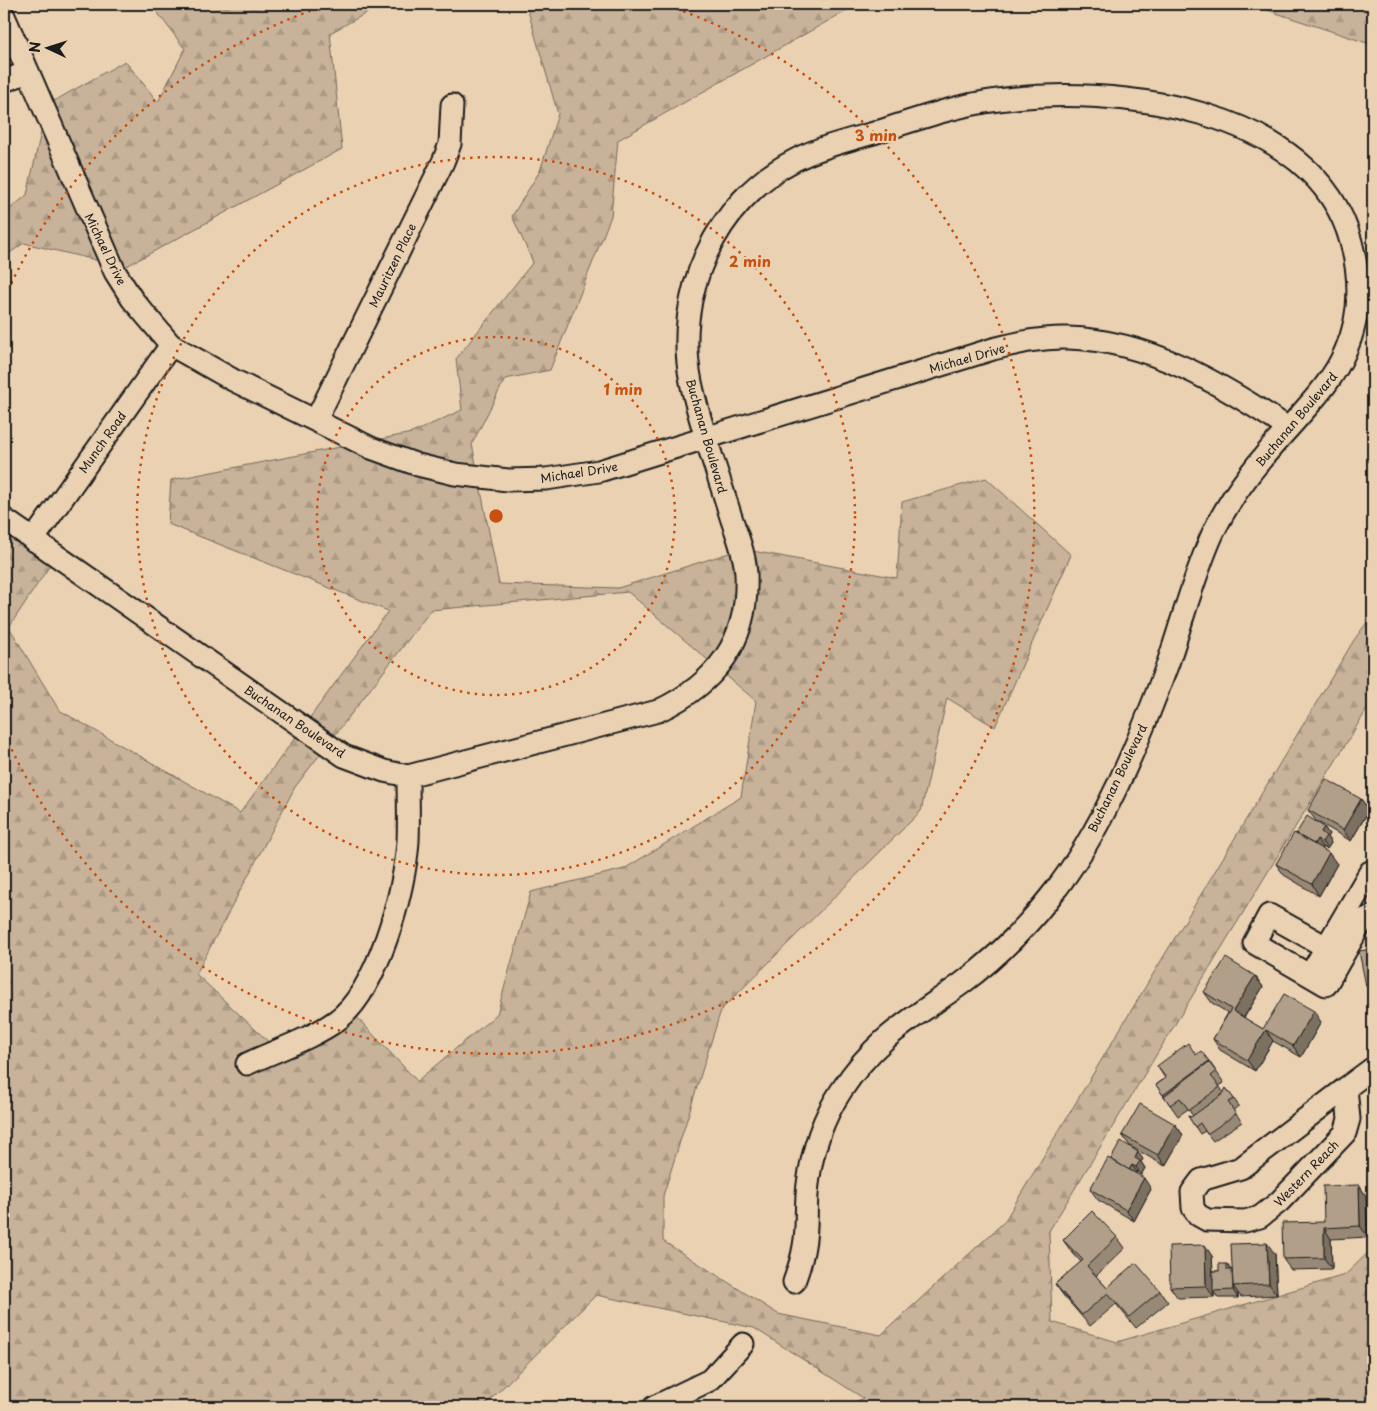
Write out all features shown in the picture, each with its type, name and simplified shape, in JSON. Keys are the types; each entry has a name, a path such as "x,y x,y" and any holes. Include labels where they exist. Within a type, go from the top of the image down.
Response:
{"street":[{"path":"4,6 11,4"},
{"name":"Michael Drive","path":"4,16 114,272 132,299 171,345 233,380 372,448 418,465 455,474 508,480 546,479 599,471 993,349 1031,340 1067,338 1106,342 1150,353 1228,391 1288,428"},
{"path":"4,81 28,72"},
{"name":"Buchanan Boulevard","path":"4,520 344,756 384,771 408,776 658,711 691,692 721,663 734,646 741,622 747,582 746,563 692,389 687,360 687,323 692,293 703,260 722,225 743,200 775,172 809,154 923,117 972,104 1036,96 1094,96 1133,100 1160,104 1209,117 1257,136 1284,150 1308,169 1332,197 1349,232 1356,261 1356,314 1347,348 1335,374 1242,483 1215,529 1200,564 1167,664 1137,742 1099,818 1064,878 1027,924 987,964 898,1026 879,1042 859,1065 835,1100 824,1124 812,1163 807,1187 805,1241 794,1282"},
{"name":"Mauritzen Place","path":"316,420 443,162 450,144 452,105"},
{"name":"Munch Road","path":"33,540 171,345"},
{"path":"247,1064 307,1037 337,1020 351,1007 363,989 384,943 400,892 408,840 408,776"},
{"path":"1326,947 1269,915 1254,942 1326,985 1361,916 1370,872 1373,874"},
{"path":"1310,975 1326,947 1361,916"},
{"name":"Western Reach","path":"1346,1088 1349,1119 1345,1133 1268,1212 1245,1221 1207,1220 1198,1215 1193,1208 1191,1200 1192,1192 1201,1180 1241,1168 1346,1088 1373,1068"},
{"path":"654,1407 710,1380 743,1344"}],"green space":[{"path":"151,4 383,4 330,33 342,149 125,267 24,243 4,257 4,214 27,195 47,105 125,61 158,102 185,49"},
{"path":"526,4 858,4 618,140 611,216 550,370 505,379 472,444 499,584 618,588 742,549 897,578 902,502 986,478 1071,555 995,727 947,698 921,811 721,1010 663,1196 663,1241 778,1314 881,1335 1004,1222 1354,640 1373,614 1373,690 1369,706 1049,1231 1052,1322 1117,1342 1345,1275 1373,1248 1373,1407 846,1407 863,1398 754,1328 596,1295 483,1407 4,1407 4,518 58,553 9,627 59,710 240,813 388,611 168,524 171,480 412,433 462,410 456,359 533,262 512,216 540,171 558,114","holes":["628,592 756,701 741,797 624,869 531,892 497,1014 417,1081 349,1009 274,1047 196,974 295,787 431,610"]},
{"path":"1249,4 1373,4 1373,45"}],"building":[{"path":"1326,779 1361,799 1343,830 1308,810"},
{"path":"1307,816 1324,827 1321,832 1326,836 1322,842 1317,839 1314,844 1296,834"},
{"path":"1294,833 1329,853 1312,884 1276,864"},
{"path":"1373,942 1373,984 1366,986 1359,951 1372,949 1371,943"},
{"path":"1226,958 1255,976 1233,1011 1263,1029 1284,994 1314,1011 1293,1046 1266,1030 1247,1060 1213,1039 1231,1009 1204,992"},
{"path":"1188,1043 1196,1055 1201,1051 1209,1061 1163,1095 1156,1085 1166,1078 1157,1066"},
{"path":"1209,1062 1216,1072 1211,1076 1220,1087 1189,1110 1180,1098 1170,1105 1164,1096"},
{"path":"1226,1088 1234,1099 1228,1102 1236,1114 1207,1134 1200,1123 1195,1127 1188,1116 1191,1117 1223,1094"},
{"path":"1140,1104 1175,1124 1158,1155 1122,1135"},
{"path":"1121,1141 1138,1152 1135,1158 1140,1161 1136,1167 1132,1165 1129,1170 1111,1159"},
{"path":"1108,1158 1144,1178 1126,1210 1090,1189"},
{"path":"1359,1185 1360,1226 1324,1228 1324,1258 1283,1259 1282,1223 1324,1222 1323,1186"},
{"path":"1092,1211 1117,1237 1087,1266 1107,1288 1136,1263 1160,1291 1129,1317 1108,1293 1082,1315 1055,1284 1083,1260 1063,1240"},
{"path":"1267,1243 1269,1284 1233,1286 1231,1244"},
{"path":"1205,1245 1206,1286 1170,1287 1169,1246"},
{"path":"1219,1264 1227,1264 1227,1270 1232,1270 1233,1290 1213,1291 1213,1271 1219,1271"}],"waterway":[{"path":"1367,1407 1373,1405"}]}
